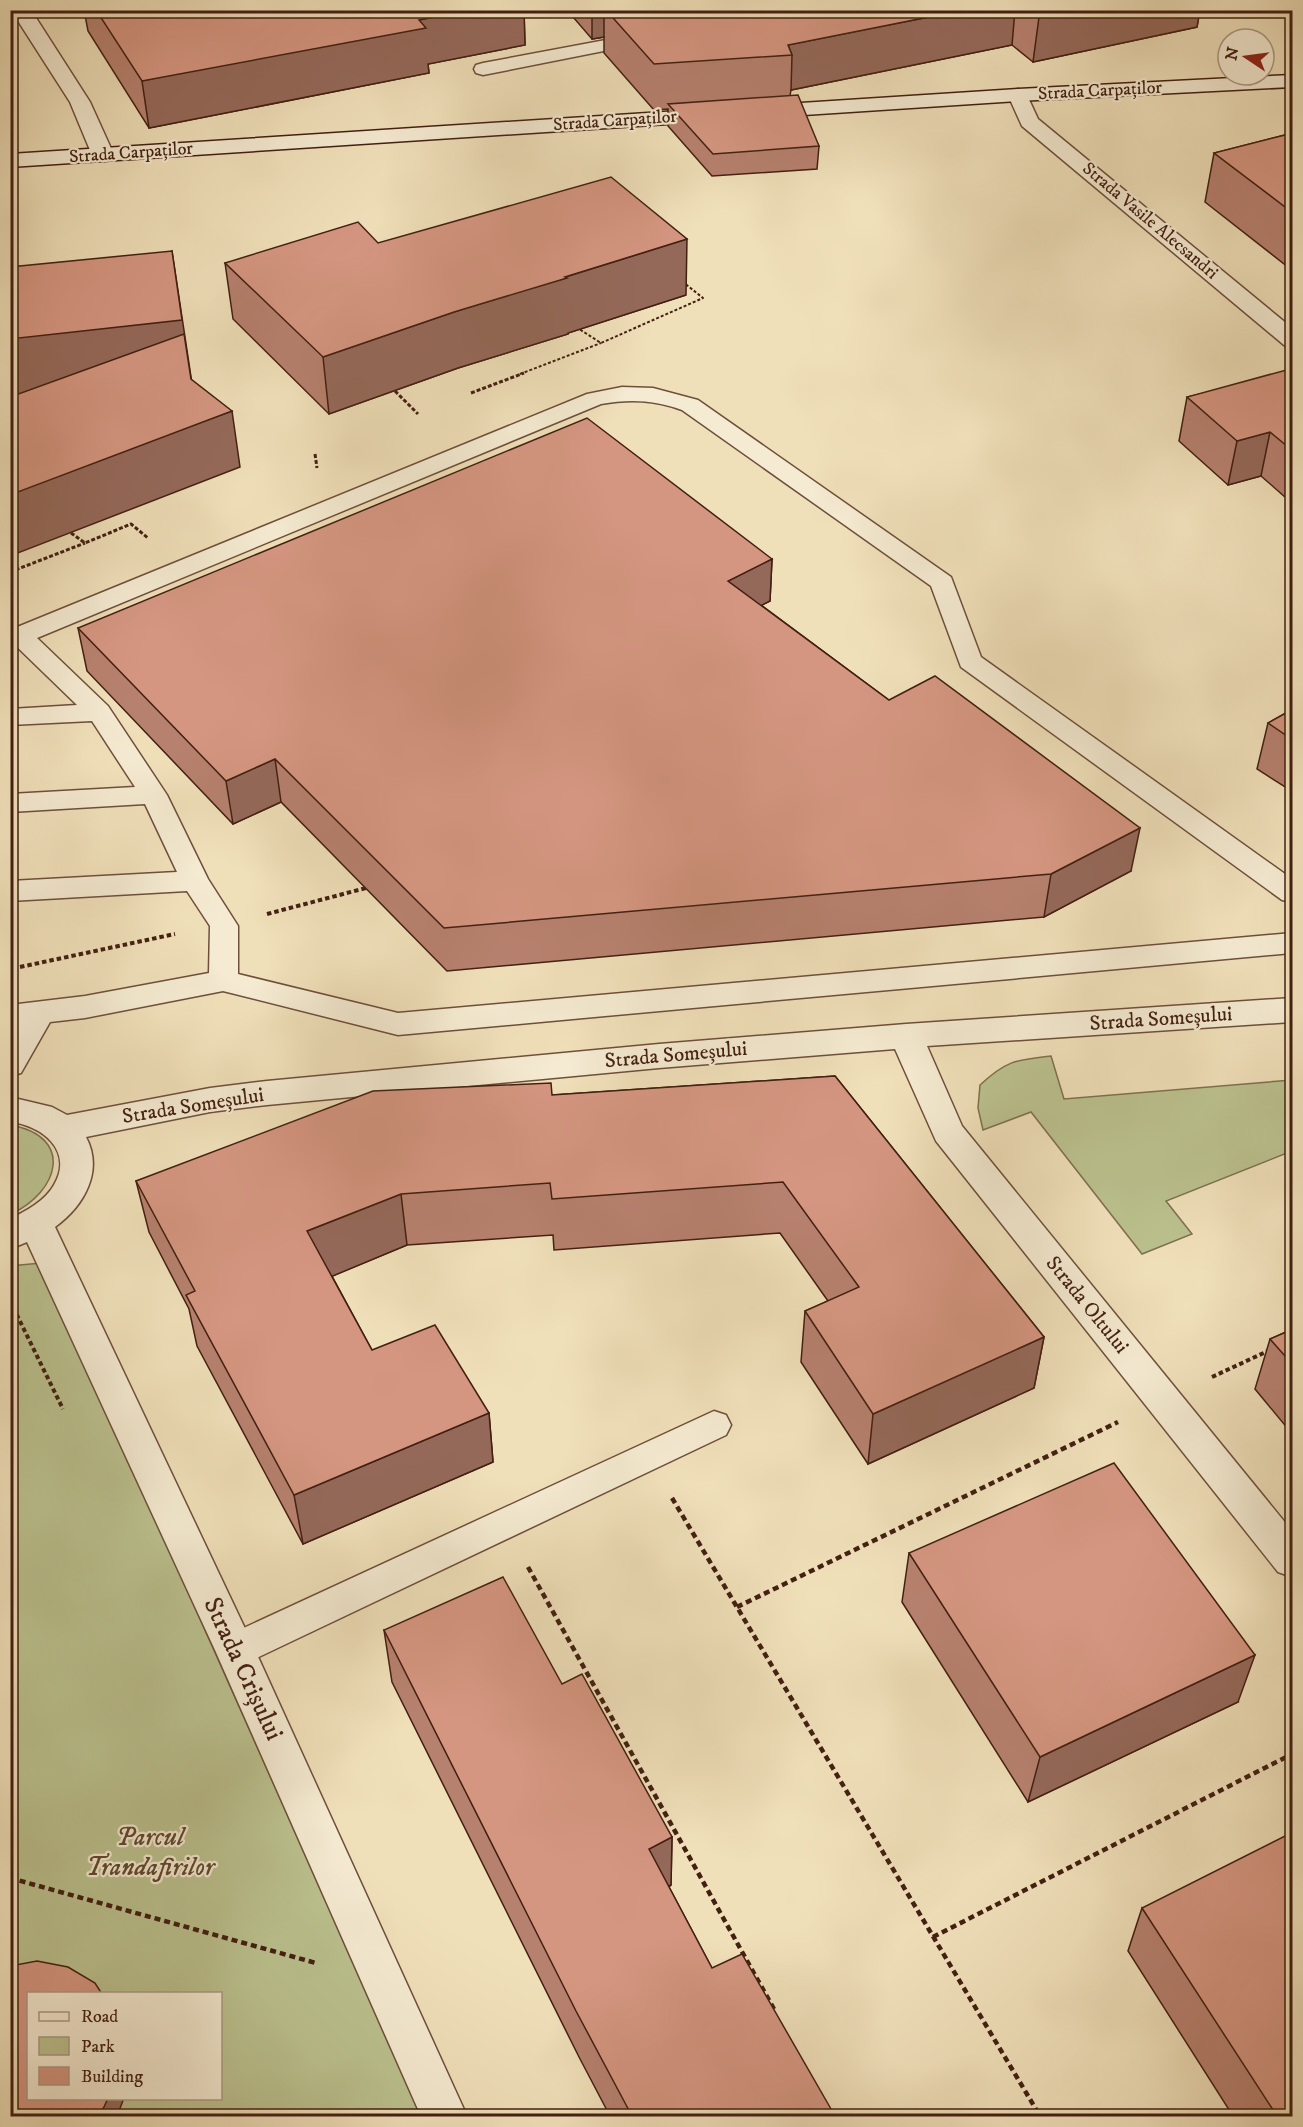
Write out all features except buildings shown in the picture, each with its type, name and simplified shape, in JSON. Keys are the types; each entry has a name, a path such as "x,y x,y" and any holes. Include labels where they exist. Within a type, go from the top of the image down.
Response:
{"street":[{"path":"21,10 80,102 103,155"},
{"name":"Strada Carpaților","path":"10,161 1018,95 1293,81"},
{"name":"Strada Vasile Alecsandri","path":"1018,95 1029,122 1293,340"},
{"name":"Strada Someșului","path":"63,1129 210,1100 267,1093 659,1056 906,1036 1293,1010"},
{"name":"Strada Oltului","path":"906,1036 948,1132 1293,1560"},
{"path":"10,1109 34,1113 52,1120 63,1129 74,1146 77,1166 72,1187 57,1207 23,1229"},
{"name":"Strada Crișului","path":"23,1229 235,1650 444,2116"}],"lane":[{"path":"483,69 657,35"},
{"path":"223,981 224,926 195,881 154,795 99,712 15,637 595,399 626,392 657,393 690,405 942,582 970,661 1293,893"},
{"path":"10,717 99,712"},
{"path":"10,803 154,795"},
{"path":"10,891 195,881"},
{"path":"10,1016 85,1007 223,981 398,1024 1293,943"},
{"path":"10,1065 40,1012"},
{"path":"235,1650 714,1425"}],"path":[{"path":"471,393 601,343 703,298 678,277"},
{"path":"571,323 601,343"},
{"path":"395,391 418,414"},
{"path":"10,572 131,524 184,568"},
{"path":"71,533 85,543"},
{"path":"736,1607 1271,1350"},
{"path":"648,1457 1040,2116"},
{"path":"505,1525 776,2013"},
{"path":"933,1937 1293,1754"},
{"path":"10,1878 325,1965"}],"green space":[{"path":"1051,1056 1064,1099 1292,1080 1292,1151 1166,1201 1192,1234 1142,1254 1031,1112 983,1130 978,1108 980,1085 1005,1066"},
{"path":"11,1125 31,1131 45,1141 52,1153 53,1166 49,1179 40,1192 11,1214"},
{"name":"Parcul Trandafirilor","path":"41,1263 422,2116 11,2116 10,1266"}]}
